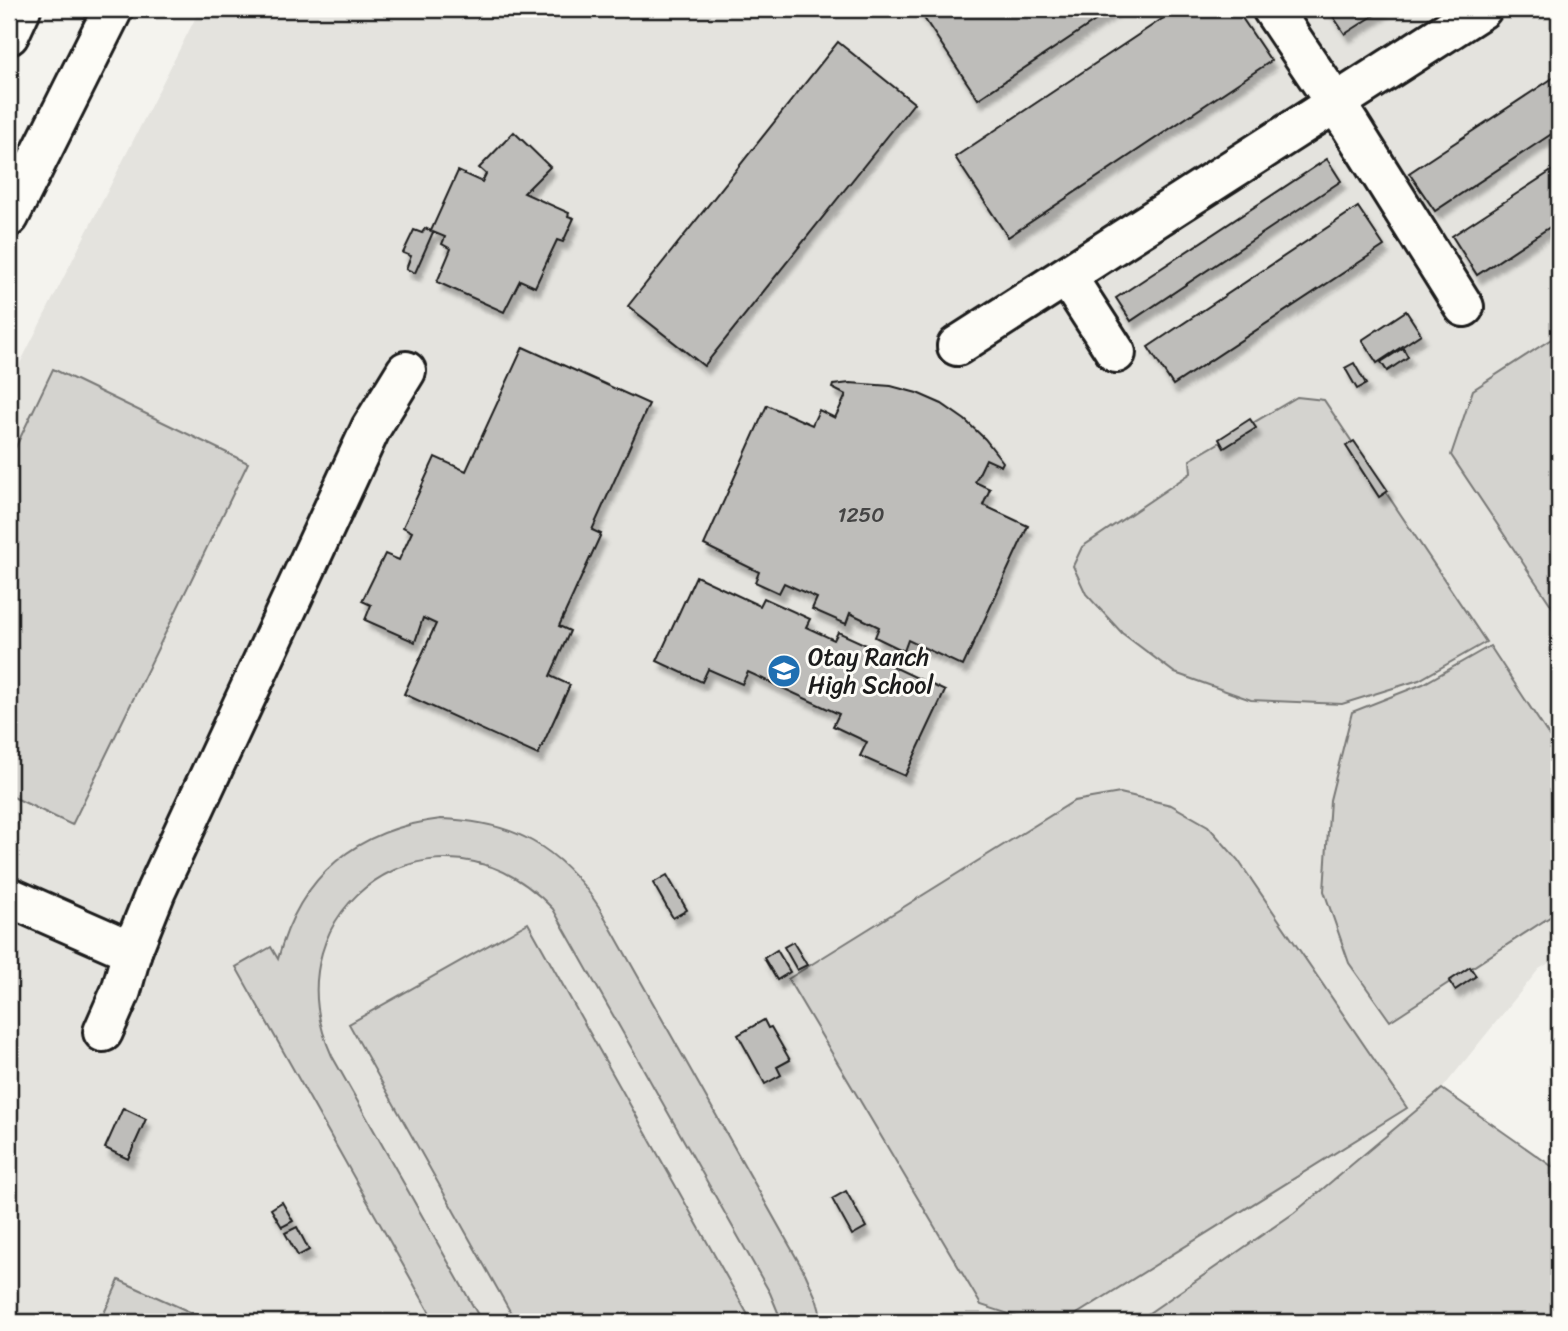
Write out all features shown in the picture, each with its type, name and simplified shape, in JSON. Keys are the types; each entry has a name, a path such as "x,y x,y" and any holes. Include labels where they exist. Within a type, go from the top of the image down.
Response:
{"main road":[{"path":"9,34 22,9"},
{"path":"9,217 113,9"},
{"path":"1272,9 1464,307"},
{"path":"957,346 1482,9"},
{"path":"1067,277 1116,354"},
{"path":"103,1032 121,991 132,951 156,891 371,428 406,371"},
{"path":"9,897 132,951"}],"shaded area":[{"name":"Otay Ranch High School","path":"200,9 1559,9 1559,957 1539,969 1442,1089 1294,1213 1136,1322 9,1322 9,385"},
{"path":"1559,334 1559,617 1451,455 1473,390"},
{"path":"53,369 248,463 72,825 9,795 9,461"},
{"path":"1297,397 1324,400 1486,642 1419,680 1342,704 1251,700 1175,673 1122,633 1086,594 1073,566 1082,547 1191,473 1190,460"},
{"path":"1490,646 1559,751 1559,911 1390,1021 1349,963 1324,891 1330,800 1352,712 1423,684"},
{"path":"1120,793 1171,805 1208,826 1238,860 1407,1108 1064,1322 1034,1322 981,1305 788,979 1074,801"},
{"path":"441,819 491,825 532,841 551,853 584,886 599,907 805,1273 823,1322 782,1322 770,1293 553,909 508,874 461,860 415,863 375,881 342,912 322,953 317,1002 332,1056 482,1322 435,1322 236,967 271,947 278,959 288,929 301,903 317,880 336,861 383,833 411,824"},
{"path":"528,923 752,1322 516,1322 349,1024"},
{"path":"1442,1089 1553,1167 1559,1130 1559,1322 1136,1322 1294,1213"},
{"path":"119,1280 212,1322 100,1322"}],"building":[{"path":"918,9 1113,9 978,99"},
{"path":"1177,9 1236,9 1271,61 1008,237 955,157"},
{"path":"1328,9 1384,9 1345,34"},
{"path":"838,42 914,103 704,366 628,306"},
{"path":"1559,74 1559,129 1435,211 1409,173"},
{"path":"514,132 550,167 524,193 569,213 568,216 574,218 563,242 557,240 535,287 520,280 504,312 437,282 451,249 442,244 445,237 433,232 415,273 406,269 411,256 403,253 414,230 422,233 425,228 431,231 458,171 482,182 486,174 479,168"},
{"path":"1327,159 1341,181 1131,321 1116,298"},
{"path":"1559,166 1559,221 1477,275 1452,236"},
{"path":"1358,207 1384,246 1173,385 1148,347"},
{"path":"1406,311 1421,334 1377,363 1362,340"},
{"path":"523,347 649,404 592,530 601,534 559,626 570,631 550,676 570,685 538,755 404,694 436,624 423,618 415,642 365,620 371,605 362,601 385,554 399,560 412,532 403,527 435,457 466,471"},
{"path":"1403,348 1408,357 1387,371 1381,362"},
{"path":"1354,363 1366,384 1357,389 1345,368"},
{"path":"850,383 891,386 942,404 965,420 985,439 1003,462 1001,466 986,459 975,482 990,489 983,505 1028,526 963,666 908,640 904,651 875,637 879,627 850,613 846,624 812,609 817,598 784,583 779,593 755,582 759,572 704,545 767,405 812,425 819,410 835,418 846,395 832,388 833,385"},
{"path":"1250,419 1256,428 1224,448 1219,439"},
{"path":"1354,441 1388,491 1379,497 1346,446"},
{"path":"696,576 760,606 764,598 810,619 806,627 834,640 838,632 884,653 881,661 945,691 905,776 860,756 867,742 833,726 839,714 748,672 742,684 708,669 702,682 657,661"},
{"path":"667,875 687,910 673,918 653,883"},
{"path":"793,942 807,965 797,970 784,947"},
{"path":"777,950 790,972 777,980 764,958"},
{"path":"1470,967 1476,976 1455,990 1449,981"},
{"path":"764,1020 790,1060 777,1067 781,1075 765,1084 738,1035"},
{"path":"123,1108 146,1119 128,1159 105,1148"},
{"path":"846,1191 866,1227 852,1235 832,1199"},
{"path":"282,1202 293,1221 282,1227 271,1209"},
{"path":"297,1227 309,1250 298,1256 285,1233"}],"place":[{"name":"Otay Ranch High School","path":"784,671"}]}
